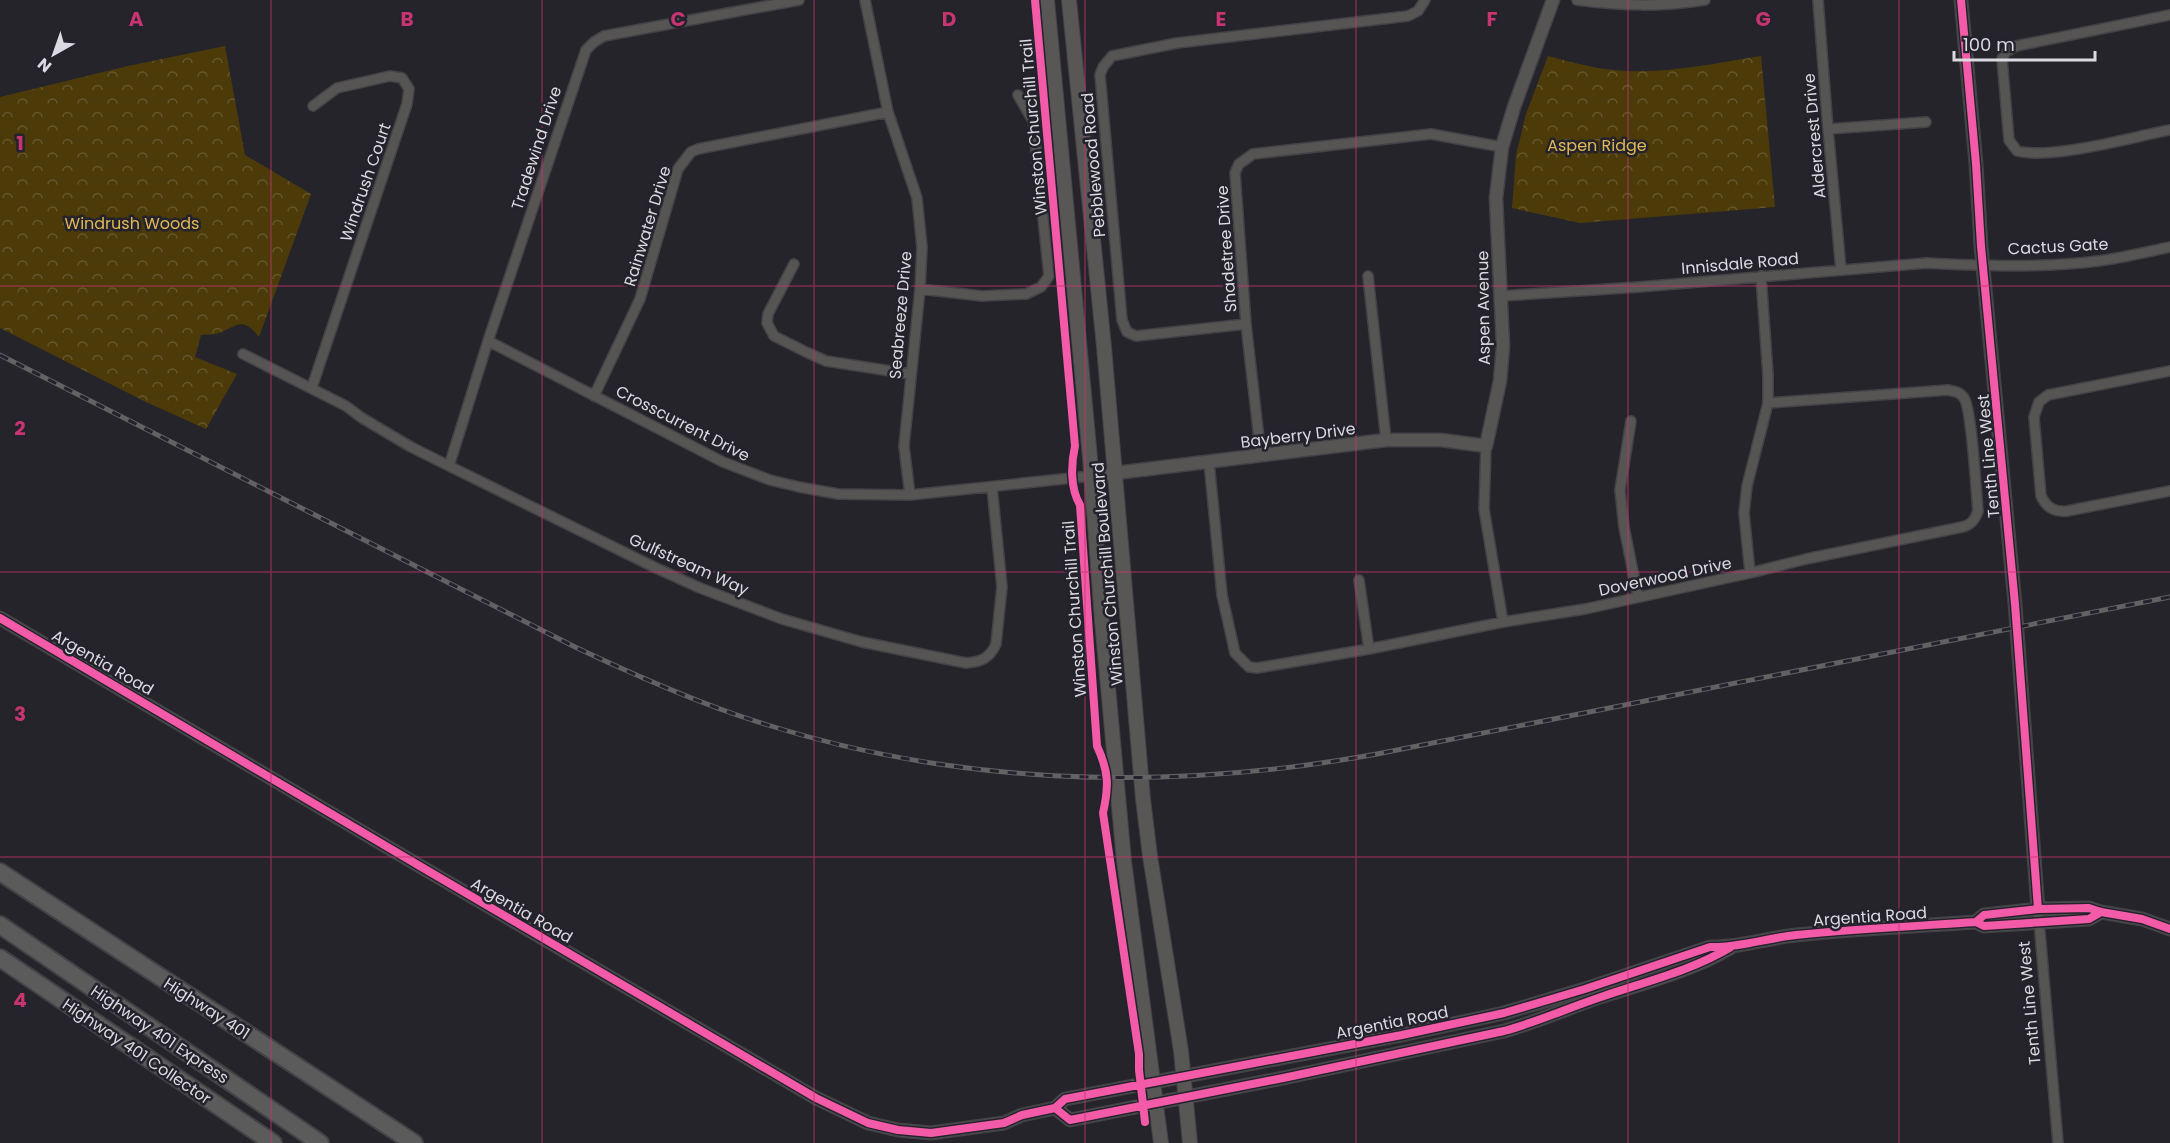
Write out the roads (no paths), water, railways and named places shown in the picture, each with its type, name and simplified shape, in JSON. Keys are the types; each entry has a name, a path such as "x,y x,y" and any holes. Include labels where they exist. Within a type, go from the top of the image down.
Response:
{"highway":[{"name":"Highway 401","path":"0,872 414,1143"},
{"name":"Highway 401 Express","path":"0,925 320,1143"},
{"name":"Highway 401 Collector","path":"0,958 273,1143"}],"main road":[{"name":"Winston Churchill Boulevard","path":"1047,0 1124,861 1161,1143"},
{"name":"Winston Churchill Boulevard","path":"1069,0 1115,473 1143,799 1178,1031 1190,1143"}],"street":[{"name":"Tradewind Drive","path":"449,466 488,341 586,50 604,36 799,0"},
{"name":"Seabreeze Drive","path":"865,0 888,112 916,198 922,248 904,446 910,495"},
{"name":"Pebblewood Road","path":"1246,324 1136,336 1127,332 1122,320 1100,75 1103,67 1112,56 1177,44 1408,16 1418,11 1425,0"},
{"name":"Aspen Avenue","path":"1503,622 1484,509 1486,446 1500,381 1503,346 1496,198 1502,147 1553,0"},
{"path":"1577,0 1640,7 1704,0"},
{"name":"Aldercrest Drive","path":"1818,0 1827,129 1841,270"},
{"name":"Tenth Line West","path":"1961,0 2017,627 2058,1143"},
{"path":"2170,15 2016,46 2010,49 2002,59 2009,140 2017,151 2024,153 2058,152 2170,130"},
{"name":"Windrush Court","path":"312,387 407,105 409,89 402,78 390,76 337,87 314,106"},
{"path":"920,289 982,296 1026,294 1041,287 1049,276 1033,121 1018,95"},
{"name":"Rainwater Drive","path":"594,396 640,299 678,169 691,152 698,148 888,112"},
{"path":"1827,129 1926,122"},
{"name":"Shadetree Drive","path":"1261,456 1246,324 1235,172 1239,164 1253,154 1431,134 1502,147"},
{"name":"Cactus Gate","path":"1983,265 2097,261 2170,247"},
{"name":"Innisdale Road","path":"1501,296 1927,263 1983,265"},
{"path":"794,264 768,314 767,323 774,336 826,361 910,374"},
{"path":"1368,276 1386,440"},
{"path":"1750,573 1744,513 1747,486 1768,403 1761,276"},
{"name":"Crosscurrent Drive","path":"488,341 723,462 770,480 838,494 910,495 1091,476"},
{"name":"Gulfstream Way","path":"243,354 312,387 411,447 656,568 782,619 862,642 966,663 978,662 986,658 993,652 996,644 1002,587 992,487"},
{"path":"2170,371 2048,395 2038,402 2034,417 2041,496 2052,509 2067,511 2170,491"},
{"name":"Doverwood Drive","path":"1209,462 1222,594 1235,653 1249,667 1257,668 1585,609 1806,559 1968,526 1975,520 1978,511 1969,418 1965,399 1958,392 1948,390 1768,403"},
{"path":"1631,421 1620,490 1624,527 1638,597"},
{"name":"Bayberry Drive","path":"1091,476 1386,440 1441,440 1486,446"},
{"path":"1359,580 1369,649"},
{"name":"Argentia Road","path":"0,618 816,1098 868,1123 898,1130 950,1132 1004,1123 1022,1115 1054,1108 1065,1099 1497,1015 1585,989 1710,947 1731,947 1788,936 1976,922 1984,926 2089,919 2102,912"},
{"name":"Argentia Road","path":"1976,922 1984,915 2038,909 2089,908 2142,919 2170,929"},
{"name":"Argentia Road","path":"1054,1108 1070,1120 1362,1062 1527,1025 1713,958 1731,947"}],"railway":[{"path":"0,355 575,647 655,683 737,715 815,739 894,757 974,769 1054,776 1135,778 1216,774 1297,766 1377,754 2170,597"}],"park label":[{"name":"Aspen Ridge","path":"1597,145"},
{"name":"Windrush Woods","path":"132,223"}]}
